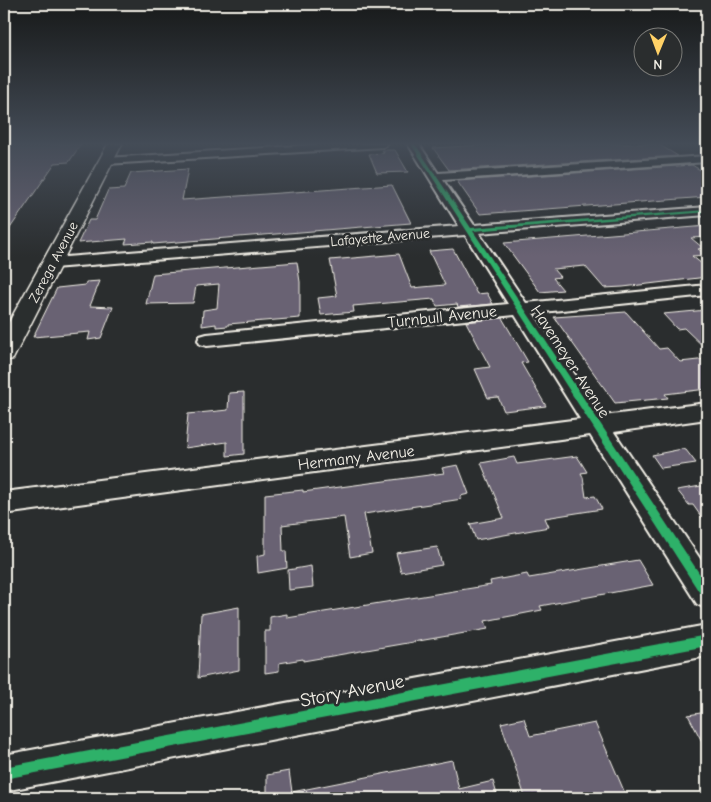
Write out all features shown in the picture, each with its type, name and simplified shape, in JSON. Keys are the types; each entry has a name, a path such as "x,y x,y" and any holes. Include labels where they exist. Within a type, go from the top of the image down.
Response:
{"main road":[{"name":"Zerega Avenue","path":"4,353 95,181"}],"street":[{"name":"Havemeyer Avenue","path":"437,181 707,594"},
{"name":"Lafayette Avenue","path":"53,263 707,211"},
{"name":"Turnbull Avenue","path":"207,340 707,290"},
{"name":"Hermany Avenue","path":"4,502 707,411"},
{"name":"Story Avenue","path":"4,773 707,640"}],"building":[{"path":"4,181 42,181 4,237"},
{"path":"127,181 186,181 182,200 392,185 411,223 153,244 153,242 125,244 127,239 78,243 89,220 95,220 108,190 124,189"},
{"path":"457,181 707,181 707,197 480,214"},
{"path":"707,226 707,237 691,238 703,248 698,249 707,255 692,256 707,268 707,277 623,287 604,288 585,266 553,269 560,277 553,278 563,290 540,292 504,243"},
{"path":"453,249 477,294 487,293 493,304 458,307 457,304 437,306 434,299 353,306 354,312 321,315 318,298 337,296 330,260 399,254 412,288 445,285 429,251"},
{"path":"297,262 300,282 300,318 228,324 228,326 216,327 216,324 202,326 203,310 217,308 219,284 196,286 193,303 146,304 153,274"},
{"path":"100,281 90,306 113,307 101,338 88,340 90,332 33,337 57,288 85,285 86,282"},
{"path":"707,310 707,350 684,328 677,329 663,314"},
{"path":"626,312 659,349 667,348 680,362 707,359 707,389 665,394 668,398 615,403 554,317"},
{"path":"502,318 528,362 521,363 546,406 504,411 498,397 488,398 475,369 490,367 466,322"},
{"path":"244,392 244,454 227,456 227,442 185,448 188,414 228,410 229,393"},
{"path":"682,449 686,450 696,463 661,468 652,455"},
{"path":"577,456 587,472 581,473 586,497 595,496 602,509 545,518 549,527 476,540 470,524 504,518 481,463 514,457 517,464"},
{"path":"458,465 469,494 460,496 462,499 364,514 372,553 350,557 344,517 282,525 283,551 286,551 287,568 258,573 257,556 265,554 265,494 303,490 303,492 444,473 442,468"},
{"path":"707,485 707,525 693,505 689,505 677,490"},
{"path":"437,547 442,565 401,572 396,553"},
{"path":"638,560 653,585 540,606 542,610 485,621 488,629 303,661 303,659 279,663 279,671 265,673 265,631 270,631 270,617 287,614 287,618 491,585 490,581 527,574 529,578"},
{"path":"311,566 313,587 289,590 288,570"},
{"path":"239,607 239,670 198,678 201,614"},
{"path":"707,712 707,751 688,715"},
{"path":"524,718 530,736 595,723 627,798 535,798 534,795 525,797 501,723"},
{"path":"452,760 459,789 493,781 498,798 267,798 267,775 289,771 292,792"}],"cycle path":[{"path":"437,181 707,594"},
{"path":"469,230 707,211"},
{"path":"4,773 707,640"}]}
